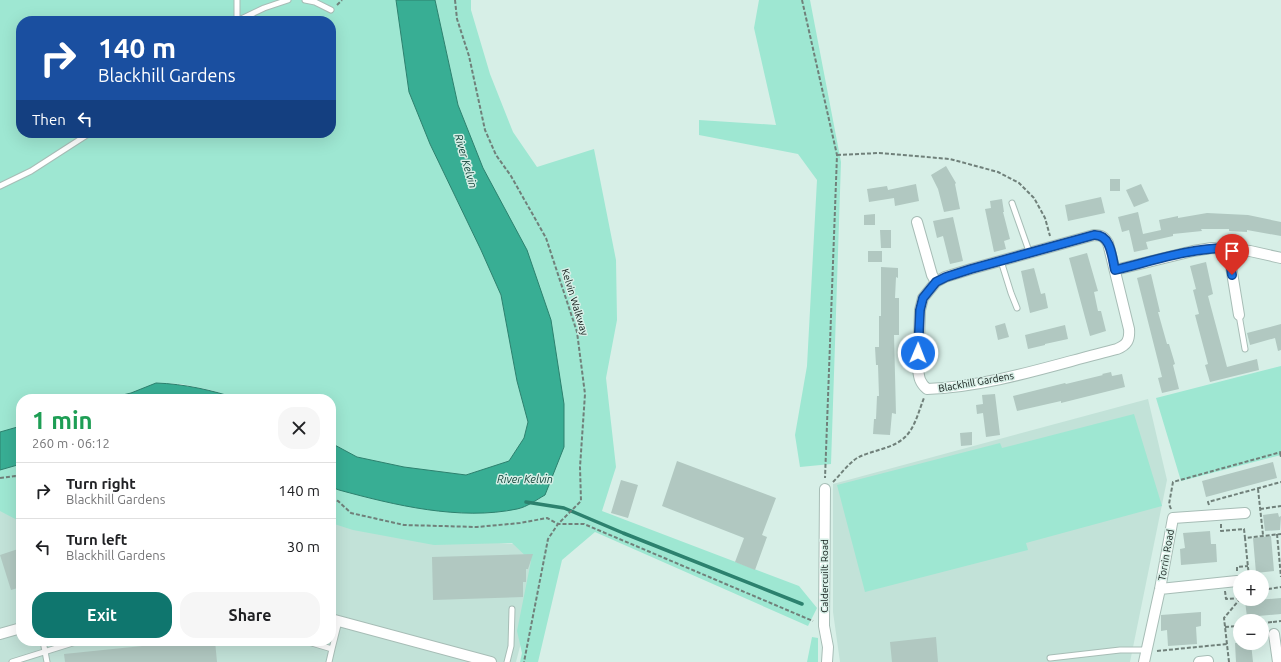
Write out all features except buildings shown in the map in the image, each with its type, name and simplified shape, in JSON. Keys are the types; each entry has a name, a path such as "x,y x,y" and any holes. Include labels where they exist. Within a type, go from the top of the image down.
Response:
{"street":[{"path":"917,222 932,275 936,282"},
{"name":"Blackhill Gardens","path":"1094,235 1104,237 1108,243 1115,270 1130,336 1128,342 1123,346 999,379 944,389 927,390 922,385 919,378 919,322 923,298 936,282 946,277 1030,254 1094,235"},
{"path":"1115,270 1193,251 1212,248 1228,248 1281,258"},
{"path":"1228,248 1239,315"},
{"name":"Caldercuilt Road","path":"825,489 824,626 828,647 827,662"},
{"name":"Torrin Road","path":"1144,662 1173,518 1245,513"},
{"path":"1160,588 1233,581"},
{"path":"336,620 491,662"},
{"path":"0,634 16,629"},
{"path":"1274,634 1278,662"}],"lane":[{"path":"237,0 237,16"},
{"path":"247,16 264,8 288,0"},
{"path":"305,0 315,2 331,10"},
{"path":"0,186 31,171 82,138"},
{"path":"1012,204 1030,254"},
{"path":"1001,261 1017,308"},
{"path":"1239,315 1245,349"},
{"path":"507,662 511,646 512,608"},
{"path":"45,646 47,662"},
{"path":"12,662 61,646"},
{"path":"322,646 332,649"},
{"path":"329,662 332,646"},
{"path":"1050,658 1120,650 1146,651"}],"path":[{"name":"Kelvin Walkway","path":"455,0 457,19 470,56 485,130 496,155 511,176 546,238 577,332 585,394 580,467 581,501 558,524 548,539 524,662"},
{"path":"802,0 837,155 825,489"},
{"path":"837,155 879,153 950,159 998,172 1019,183 1034,198 1045,218 1053,247"},
{"path":"825,489 849,464 858,458 898,442 905,437 911,428 927,390"},
{"path":"1173,518 1169,504 1173,482 1280,452 1281,457"},
{"path":"0,478 16,476"},
{"path":"1248,570 1244,529 1222,531 1208,502 1281,482"},
{"path":"1258,489 1263,536"},
{"path":"336,500 351,513 404,525 477,527 520,523 547,518 558,524 584,524 824,626"},
{"path":"1260,508 1281,506"},
{"path":"1277,534 1281,577"},
{"path":"1245,538 1281,534"},
{"path":"1224,582 1226,599 1233,599"},
{"path":"1269,589 1281,587"},
{"path":"1229,662 1224,618 1234,606"},
{"path":"1273,622 1281,621"},
{"path":"1225,627 1233,626"},
{"path":"1146,651 1227,644"}],"shaded area":[{"path":"0,0 396,0 409,92 430,144 501,295 517,381 528,422 524,438 509,461 466,475 404,467 357,457 336,446 336,394 223,394 181,384 156,383 127,394 16,394 16,427 0,432"},
{"path":"435,0 471,0 471,10 490,74 513,132 537,167 594,149 616,260 617,320 606,378 616,467 602,511 799,586 817,608 808,626 595,532 562,560 538,662 520,662 522,653 517,631 531,561 512,543 434,545 353,530 336,525 336,489 382,501 428,510 473,513 496,512 521,508 545,495 552,475 483,168 458,105"},
{"path":"759,0 810,0 841,162 831,464 800,467 795,435 807,366 817,180 798,154 699,135 699,120 776,125 754,28"},
{"path":"1281,366 1281,455 1181,481 1156,398"},
{"path":"1148,399 1167,480 1130,662 840,662 833,612 833,484"},
{"path":"1134,414 1162,506 1026,543 1028,550 865,592 837,485 1000,443 1002,448"},
{"path":"16,465 16,519 0,511 0,470"},
{"path":"16,492 16,646 336,646 336,519 394,536 546,546 516,662 0,662 0,495"},
{"path":"812,637 818,638 818,662 807,662"}],"water":[{"name":"River Kelvin","path":"396,0 435,0 458,105 483,168 527,250 551,320 564,404 564,447 545,495 521,508 495,512 473,513 427,510 382,501 336,489 336,446 357,457 404,467 466,475 509,461 524,438 528,422 517,381 501,295 430,144 409,92"},
{"path":"156,383 198,388 222,394 127,394"},
{"path":"16,427 16,465 0,470 0,432"}],"waterway":[{"path":"526,502 564,508 802,604"}],"route":[{"path":"918,353 920,310 923,298 936,282 946,277 971,269 1030,254 1094,235 1104,237 1108,243 1115,270 1193,251 1212,248 1228,248 1232,275"}]}
